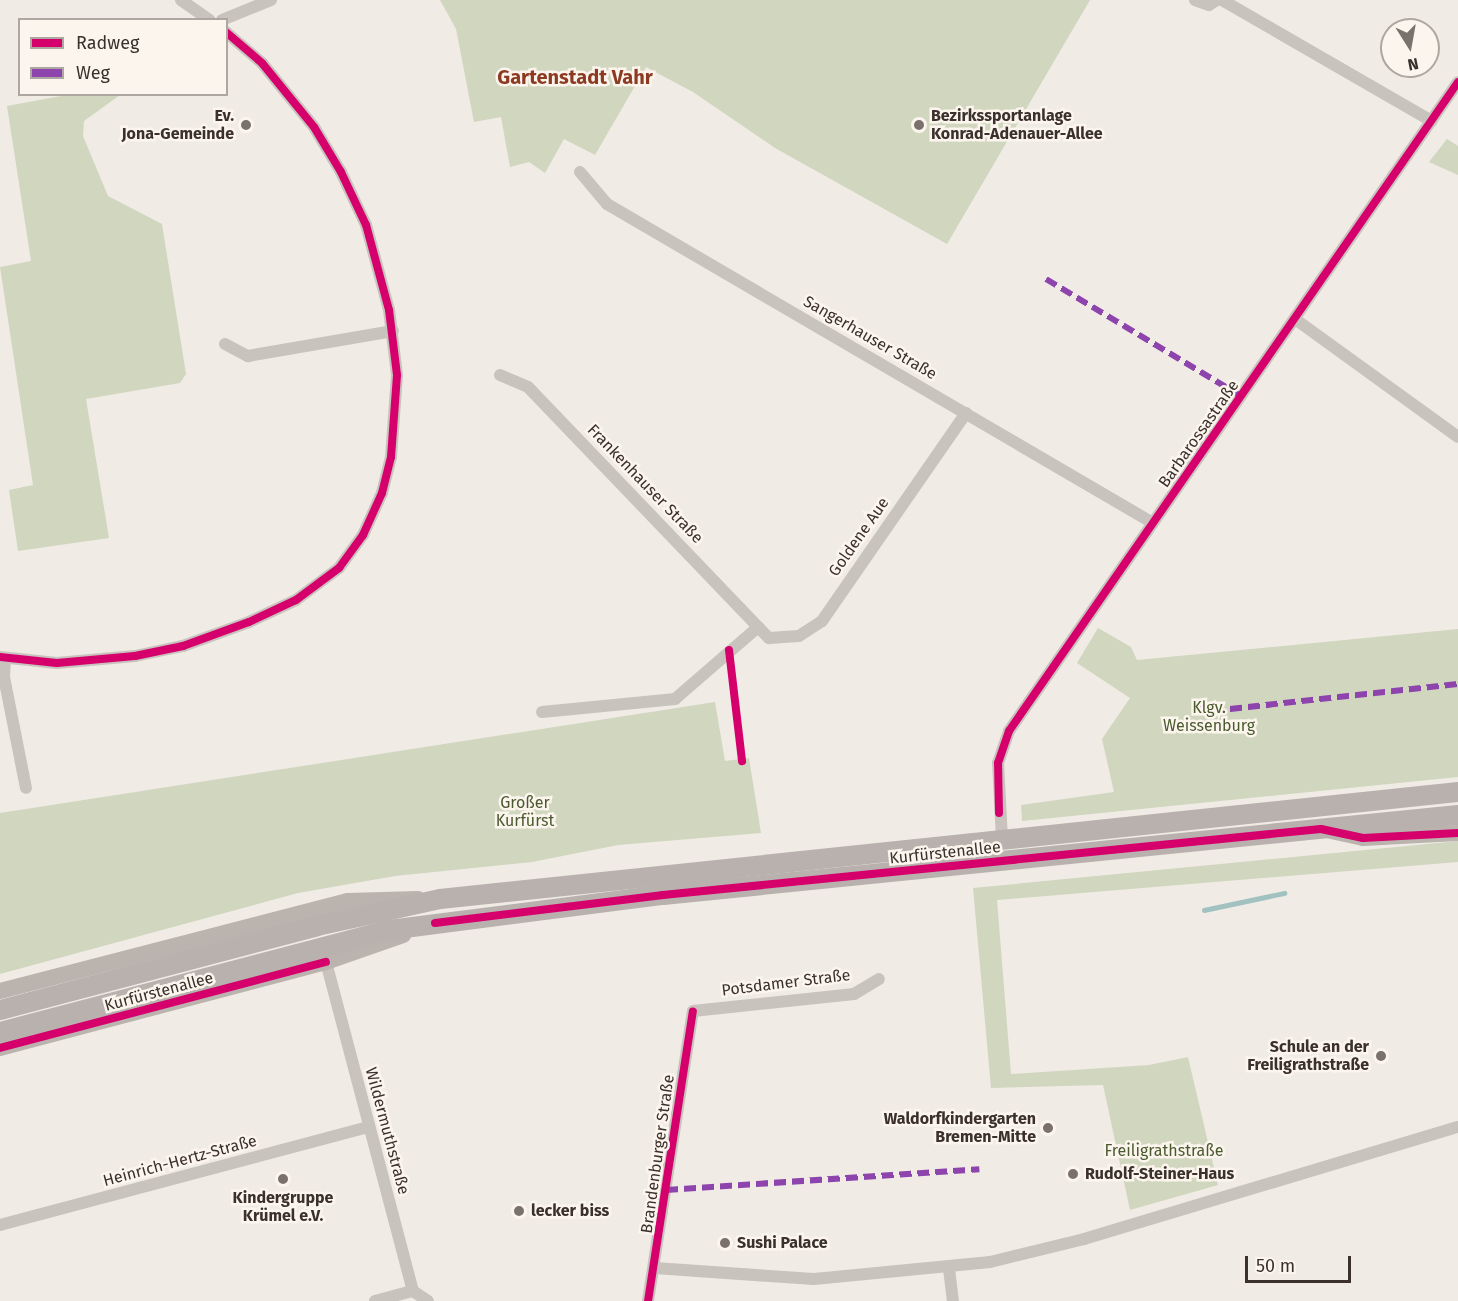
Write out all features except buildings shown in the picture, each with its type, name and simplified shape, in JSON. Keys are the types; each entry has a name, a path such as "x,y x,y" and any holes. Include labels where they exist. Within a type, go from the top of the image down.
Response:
{"main road":[{"name":"Kurfürstenallee","path":"0,991 348,901 440,899 1458,792"},
{"name":"Kurfürstenallee","path":"0,1032 320,945 435,923 663,895 1458,815"},
{"name":"Kurfürstenallee","path":"1321,829 1364,838 1458,833"},
{"name":"Kurfürstenallee","path":"0,1010 317,926 440,899"},
{"name":"Kurfürstenallee","path":"0,1048 326,962 435,923"}],"street":[{"path":"182,0 207,18"},
{"path":"227,18 271,0"},
{"path":"1195,0 1209,5 1217,0"},
{"path":"1222,0 1431,122"},
{"path":"26,788 2,658 92,662 183,646 249,622 296,600 339,568 363,534 387,479 396,393 393,331 366,225 341,172 282,87 262,63 228,34"},
{"name":"Barbarossastraße","path":"1002,839 998,763 1009,731 1458,82"},
{"name":"Sangerhauser Straße","path":"580,172 607,204 1153,523"},
{"path":"1294,319 1458,437"},
{"path":"225,344 248,356 393,331"},
{"name":"Frankenhauser Straße","path":"500,375 528,387 758,627"},
{"name":"Goldene Aue","path":"758,627 770,638 779,638 799,636 822,621 966,413"},
{"path":"542,712 675,699 758,627"},
{"name":"Wildermuthstraße","path":"326,962 413,1291"},
{"name":"Potsdamer Straße","path":"693,1011 854,994 879,979"},
{"name":"Brandenburger Straße","path":"648,1301 655,1268 693,1011"},
{"name":"Heinrich-Hertz-Straße","path":"0,1225 368,1126"},
{"path":"655,1268 814,1279 949,1269 1084,1239 1458,1127"},
{"path":"949,1269 953,1301"},
{"path":"375,1301 413,1291 428,1301"}],"green space":[{"path":"440,0 1090,0 947,244 775,148 693,92 646,67 595,155 564,139 545,173 529,162 510,167 501,117 474,122 456,29"},
{"path":"61,96 119,96 84,121 83,136 108,196 162,224 186,374 180,383 86,399 109,538 18,551 9,490 33,485 0,267 31,261 7,106"},
{"path":"1447,139 1458,146 1458,175 1429,162"},
{"name":"Klgv. Weissenburg","path":"1098,628 1131,647 1137,660 1458,629 1458,777 1022,821 1021,805 1114,792 1102,739 1130,698 1077,663"},
{"name":"Großer Kurfürst","path":"715,702 725,761 749,758 761,833 618,845 532,862 395,876 298,893 0,974 0,813"},
{"name":"Freiligrathstraße","path":"1458,841 1458,862 997,900 1011,1074 1149,1065 1188,1057 1218,1185 1130,1210 1103,1085 991,1088 973,888"}],"waterway":[{"path":"1204,910 1284,893"}],"marked path":[{"path":"1046,279 1241,396"},
{"path":"1196,707 1212,711 1458,684"},
{"path":"666,1190 979,1169"}],"cycle path":[{"path":"0,657 57,663 135,656 183,646 249,622 296,600 339,568 363,535 382,493 391,457 397,375 389,310 366,225 341,172 314,127 262,63 228,34"},
{"path":"999,813 998,763 1009,731 1458,82"},
{"path":"729,650 742,761"},
{"path":"435,923 663,895 1321,829 1363,838 1458,833"},
{"path":"0,1048 326,962"},
{"path":"648,1301 693,1011"}],"place":[{"name":"Ev. Jona-Gemeinde","path":"246,125"},
{"name":"Bezirkssportanlage Konrad-Adenauer-Allee","path":"919,125"},
{"name":"Schule an der Freiligrathstraße","path":"1381,1056"},
{"name":"Waldorfkindergarten Bremen-Mitte","path":"1048,1128"},
{"name":"Rudolf-Steiner-Haus","path":"1073,1174"},
{"name":"Kindergruppe Krümel e.V.","path":"283,1179"},
{"name":"lecker biss","path":"519,1211"},
{"name":"Sushi Palace","path":"725,1243"}],"district":[{"name":"Gartenstadt Vahr","path":"575,77"}]}
